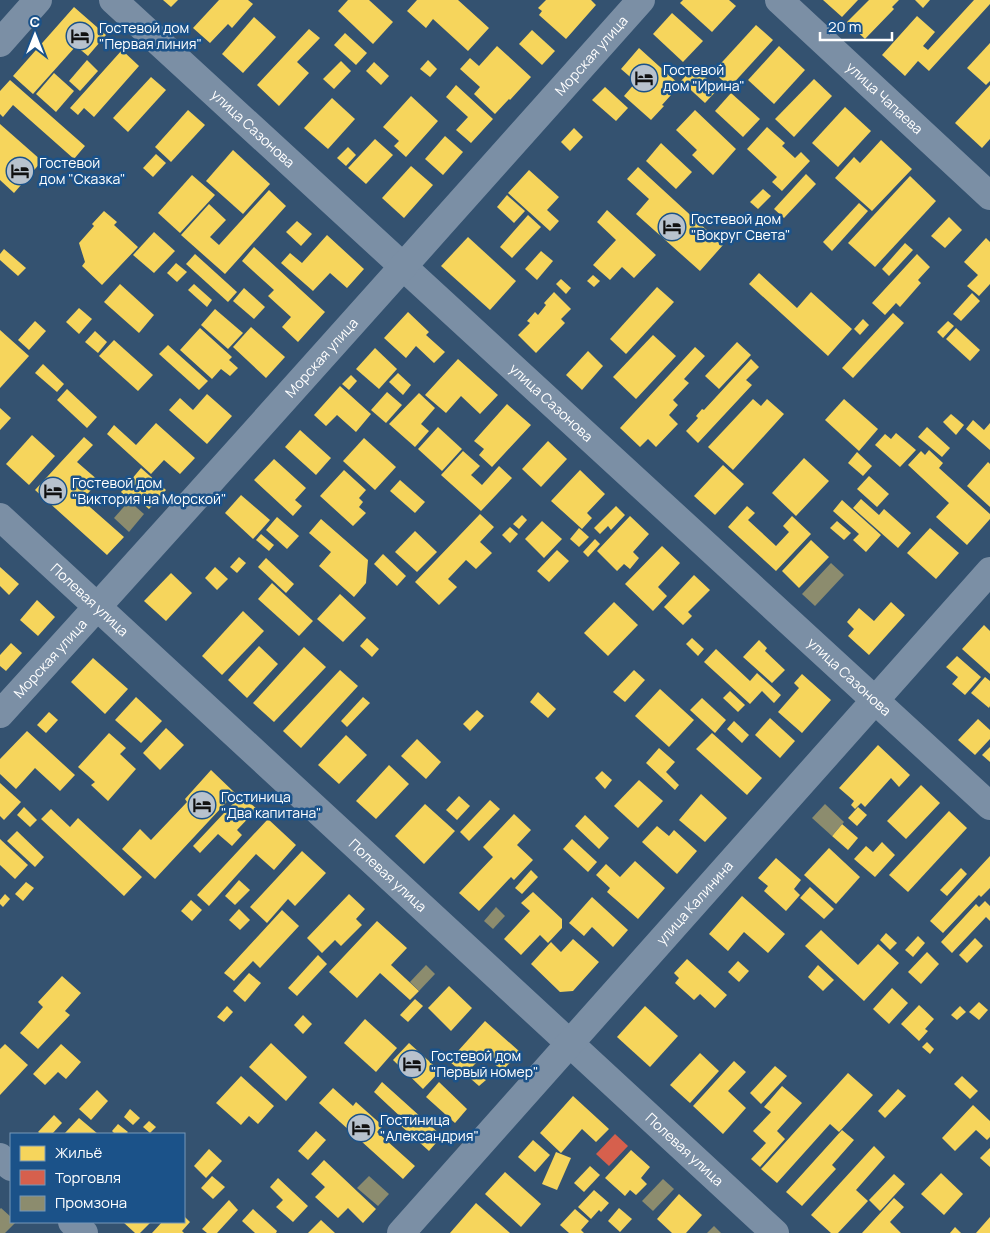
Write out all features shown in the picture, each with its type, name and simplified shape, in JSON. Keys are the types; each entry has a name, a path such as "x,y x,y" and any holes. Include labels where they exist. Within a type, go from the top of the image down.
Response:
{"street":[{"path":"0,43 38,0"},
{"name":"улица Сазонова","path":"113,0 990,806"},
{"name":"Морская улица","path":"0,714 404,267 641,0"},
{"name":"улица Чапаева","path":"779,0 990,196"},
{"name":"Полевая улица","path":"0,517 775,1233"},
{"name":"улица Калинина","path":"401,1233 990,571"},
{"path":"0,1157 10,1166"},
{"path":"73,1223 84,1233"}],"building: Жильё":[{"path":"163,0 178,0 171,7"},
{"path":"219,0 248,0 253,4 232,28 228,24 210,43 193,28"},
{"path":"348,0 369,0 393,22 373,44 338,11"},
{"path":"417,0 458,0 489,28 468,51 433,19 426,28 407,11"},
{"path":"546,0 591,0 596,5 566,39 539,15 542,11 538,8"},
{"path":"683,0 729,0 736,6 712,32 680,3"},
{"path":"823,0 858,0 842,17"},
{"path":"869,0 899,0 892,7 894,9 865,39 847,22"},
{"path":"915,0 930,0 923,8"},
{"path":"974,0 990,0 990,4 929,71 918,61 905,76 882,55 917,16 935,32 923,46 928,50"},
{"path":"74,7 106,35 88,56 76,46 33,94 13,76"},
{"path":"672,13 703,41 683,62 653,34"},
{"path":"254,17 276,37 243,73 222,54"},
{"path":"756,25 773,40 730,87 713,72"},
{"path":"309,29 320,38 297,62 309,73 279,106 257,85"},
{"path":"532,30 555,51 542,65 519,44"},
{"path":"345,33 367,53 356,65 334,45"},
{"path":"990,43 990,81 986,85 967,68"},
{"path":"497,46 531,77 495,114 474,94 480,87 460,69 470,58 479,66"},
{"path":"779,46 805,70 774,104 748,80"},
{"path":"639,48 680,85 651,120 624,96 636,82 621,69"},
{"path":"122,50 139,66 94,117 84,108 78,115 70,108"},
{"path":"87,60 98,71 80,91 69,81"},
{"path":"428,60 437,69 430,77 420,69"},
{"path":"341,61 351,71 334,89 323,79"},
{"path":"374,62 389,76 381,85 366,71"},
{"path":"694,67 718,89 705,103 681,81"},
{"path":"54,73 74,91 56,112 36,94"},
{"path":"151,77 166,90 128,132 113,118"},
{"path":"814,79 832,96 794,137 775,119"},
{"path":"10,80 85,146 74,159 13,105 3,117 0,114 0,91"},
{"path":"456,85 493,119 471,143 456,130 468,117 446,97"},
{"path":"990,85 990,139 982,148 955,123"},
{"path":"605,87 628,108 616,121 592,100"},
{"path":"731,93 760,119 743,137 715,111"},
{"path":"411,96 438,121 406,157 394,146 399,141 383,127"},
{"path":"332,98 355,119 328,149 304,128"},
{"path":"845,107 871,131 838,167 812,143"},
{"path":"188,110 205,125 171,162 155,147"},
{"path":"695,110 736,149 713,175 692,155 697,150 676,130"},
{"path":"0,124 42,161 14,193 0,180"},
{"path":"767,127 785,143 782,146 795,158 801,152 810,161 782,191 772,182 777,177 747,149"},
{"path":"574,128 583,137 570,151 561,142"},
{"path":"445,136 463,152 443,175 425,159"},
{"path":"375,139 393,155 366,184 348,168"},
{"path":"881,140 912,169 872,211 835,178 854,157 860,163"},
{"path":"661,143 692,172 676,189 646,161"},
{"path":"348,147 356,155 346,166 337,158"},
{"path":"233,150 270,184 243,214 206,181"},
{"path":"156,154 166,163 153,177 143,168"},
{"path":"411,166 433,185 404,218 382,198"},
{"path":"638,167 723,245 700,271 636,214 649,199 627,179"},
{"path":"529,170 559,197 547,210 559,221 550,231 508,193"},
{"path":"806,174 816,184 784,218 774,209"},
{"path":"192,175 215,195 180,233 158,213"},
{"path":"910,176 936,201 875,267 848,243"},
{"path":"763,189 771,196 758,209 750,202"},
{"path":"269,190 286,206 225,274 181,235 209,204 226,220 210,237 219,245"},
{"path":"507,195 525,211 514,223 497,207"},
{"path":"859,203 868,211 832,251 823,242"},
{"path":"607,210 656,255 634,278 622,267 610,280 593,265 616,240 597,222"},
{"path":"104,211 117,222 114,225 138,247 102,285 82,266 85,262 79,243"},
{"path":"528,215 541,227 512,258 500,247"},
{"path":"949,217 962,230 945,248 931,236"},
{"path":"297,221 312,234 301,246 286,232"},
{"path":"154,232 175,251 154,273 133,255"},
{"path":"327,235 364,269 347,288 330,273 313,291 281,263 290,253 302,263"},
{"path":"468,237 516,281 490,310 441,266"},
{"path":"986,238 990,242 990,284 979,296 967,286 978,275 964,262"},
{"path":"905,243 913,250 889,276 882,269"},
{"path":"254,247 325,312 298,342 282,327 291,317 268,296 274,290 242,261"},
{"path":"4,249 26,268 18,276 0,260 0,254"},
{"path":"541,251 553,261 537,280 525,269"},
{"path":"195,254 237,292 228,302 186,264"},
{"path":"917,254 930,267 918,280 921,283 900,307 896,303 885,315 872,303"},
{"path":"176,263 187,272 177,282 167,273"},
{"path":"759,273 797,308 811,292 852,329 828,356 749,284"},
{"path":"593,275 600,281 594,287 587,281"},
{"path":"561,279 571,288 566,294 556,284"},
{"path":"120,284 154,315 139,333 104,302"},
{"path":"194,284 212,300 207,307 188,290"},
{"path":"657,287 674,302 626,354 610,339"},
{"path":"244,288 265,307 254,319 233,301"},
{"path":"554,292 571,309 561,319 565,323 536,353 518,335 530,323 527,321 535,312 538,315 546,305 544,303"},
{"path":"972,293 980,301 961,321 953,314"},
{"path":"79,308 92,319 79,334 66,322"},
{"path":"215,309 243,333 228,349 201,325"},
{"path":"408,312 429,332 426,335 445,352 434,363 416,346 406,358 384,338"},
{"path":"893,313 904,323 853,378 842,368"},
{"path":"863,319 869,325 860,335 854,329"},
{"path":"35,321 46,331 29,350 18,340"},
{"path":"948,321 954,326 943,338 937,332"},
{"path":"251,327 285,357 266,378 233,347"},
{"path":"200,328 232,357 229,360 238,368 230,376 221,369 212,379 180,350"},
{"path":"956,328 980,350 970,361 946,339"},
{"path":"0,330 29,356 0,388"},
{"path":"95,331 107,342 98,353 85,342"},
{"path":"653,335 676,356 636,399 613,377"},
{"path":"114,340 153,375 138,391 99,356"},
{"path":"737,342 751,355 719,389 705,376"},
{"path":"168,345 208,381 199,390 159,354"},
{"path":"695,347 705,356 684,379 689,383 673,400 678,405 669,415 678,424 656,447 648,439 640,447 620,428"},
{"path":"375,348 397,369 379,389 356,369"},
{"path":"588,351 603,366 582,390 566,375"},
{"path":"458,359 498,395 480,414 461,396 446,413 425,395"},
{"path":"751,359 759,367 746,380 752,385 698,443 686,431 698,418 696,416 702,409 704,410"},
{"path":"43,364 64,384 57,392 35,373"},
{"path":"398,373 411,385 403,395 389,382"},
{"path":"351,375 357,381 349,390 342,384"},
{"path":"340,386 371,414 356,432 337,415 326,426 314,415"},
{"path":"67,389 97,417 87,428 57,400"},
{"path":"387,392 402,405 386,423 371,410"},
{"path":"419,393 435,408 421,424 429,431 415,447 389,424"},
{"path":"207,394 232,416 207,444 169,410 180,398 193,410"},
{"path":"753,399 761,406 767,399 784,414 733,470 708,447"},
{"path":"844,399 878,429 859,451 825,420"},
{"path":"507,404 531,425 492,467 479,455 484,449 474,441"},
{"path":"0,408 11,418 0,430"},
{"path":"951,414 964,425 956,435 943,422"},
{"path":"973,420 984,430 990,423 990,450 966,429"},
{"path":"156,423 195,458 180,474 164,460 151,474 107,434 114,425 136,445"},
{"path":"438,427 462,449 442,471 418,449"},
{"path":"927,427 950,448 942,457 918,437"},
{"path":"300,430 331,458 316,475 285,447"},
{"path":"896,433 916,450 900,467 875,445 885,434 891,439"},
{"path":"32,435 55,456 29,485 6,464"},
{"path":"84,437 93,445 77,462 99,481 82,500 124,537 107,555 35,490"},
{"path":"364,438 396,467 375,490 343,461"},
{"path":"548,441 567,459 541,487 522,469"},
{"path":"929,450 943,463 939,468 990,514 990,519 967,545 936,517 949,503 908,465 921,451 925,455"},
{"path":"463,451 480,466 471,475 482,485 499,466 512,478 481,511 441,475"},
{"path":"857,452 872,466 863,476 848,463"},
{"path":"804,458 829,481 796,516 772,493"},
{"path":"274,459 306,488 295,500 302,506 293,516 254,480"},
{"path":"988,462 990,464 990,507 967,486"},
{"path":"723,465 744,484 715,515 694,496"},
{"path":"141,468 166,490 149,509 133,495 129,499 121,492"},
{"path":"344,470 366,490 359,498 363,502 359,507 366,513 353,526 320,496"},
{"path":"580,470 605,494 587,513 592,518 582,529 551,501"},
{"path":"869,476 889,494 877,507 857,489"},
{"path":"400,480 425,502 415,513 390,491"},
{"path":"241,495 270,520 253,539 225,513"},
{"path":"861,499 879,515 884,509 911,533 898,548 853,508"},
{"path":"842,500 881,535 866,552 853,540 859,534 833,511"},
{"path":"616,506 625,515 611,530 608,526 600,534 594,528"},
{"path":"747,506 755,513 748,520 776,546 789,532 783,526 792,516 811,534 776,571 728,527"},
{"path":"480,514 494,527 480,542 492,553 476,569 466,560 448,579 457,587 439,605 415,582"},
{"path":"522,515 527,520 519,529 513,524"},
{"path":"630,516 649,534 633,552 639,558 630,569 624,564 617,571 597,551"},
{"path":"277,517 299,536 287,549 266,530"},
{"path":"321,519 368,560 366,583 354,597 319,566 331,552 309,533"},
{"path":"542,521 562,539 544,558 525,539"},
{"path":"837,521 851,533 844,540 830,528"},
{"path":"510,527 518,534 510,543 502,535"},
{"path":"579,528 589,537 579,547 570,539"},
{"path":"930,528 959,553 936,579 907,553"},
{"path":"415,531 437,552 417,572 395,552"},
{"path":"261,534 274,545 269,551 256,540"},
{"path":"595,539 600,544 588,557 583,552"},
{"path":"811,540 829,557 799,588 782,571"},
{"path":"662,546 680,563 658,587 667,596 653,611 625,584"},
{"path":"557,550 569,561 549,582 537,571"},
{"path":"383,554 406,576 397,586 374,564"},
{"path":"239,557 246,563 237,573 230,567"},
{"path":"266,558 294,584 286,593 258,567"},
{"path":"0,567 19,584 9,595 0,586"},
{"path":"215,567 228,579 217,590 205,578"},
{"path":"171,573 192,593 166,621 144,601"},
{"path":"694,575 710,590 688,612 692,616 683,625 664,607"},
{"path":"272,583 313,621 299,636 258,599"},
{"path":"340,594 366,618 343,642 317,619"},
{"path":"37,600 55,617 38,636 20,620"},
{"path":"614,602 638,625 608,656 584,633"},
{"path":"891,602 905,615 869,655 848,636 854,629 847,622 859,608 874,621"},
{"path":"243,611 264,631 222,675 202,656"},
{"path":"984,625 990,631 990,674 962,649"},
{"path":"367,638 379,649 372,657 360,646"},
{"path":"692,638 704,649 698,656 686,644"},
{"path":"759,640 767,648 765,651 785,670 772,683 743,657"},
{"path":"11,643 22,653 6,671 0,666 0,655"},
{"path":"259,646 278,664 247,698 228,680"},
{"path":"304,647 326,667 274,722 253,703"},
{"path":"716,649 750,681 757,673 781,695 774,703 762,691 750,704 704,662"},
{"path":"957,656 981,677 965,695 952,684 958,677 946,667"},
{"path":"93,658 128,689 105,714 71,682"},
{"path":"340,670 358,686 301,748 283,731"},
{"path":"634,670 645,680 625,702 613,692"},
{"path":"802,674 831,700 802,733 778,712 799,688 794,683"},
{"path":"985,677 990,681 989,708 971,693"},
{"path":"660,689 694,720 669,747 635,716"},
{"path":"730,691 745,705 738,712 723,698"},
{"path":"538,692 556,709 548,718 530,702"},
{"path":"136,697 162,721 141,743 115,720"},
{"path":"363,697 370,703 347,727 341,721"},
{"path":"702,698 726,720 715,733 690,710"},
{"path":"477,710 484,716 470,731 463,724"},
{"path":"49,712 58,720 46,733 37,725"},
{"path":"770,718 795,741 780,758 755,735"},
{"path":"978,719 990,730 990,739 975,755 958,740"},
{"path":"734,721 749,735 742,743 727,729"},
{"path":"166,728 184,745 160,770 143,753"},
{"path":"27,731 75,775 60,791 35,768 16,789 0,774 0,759"},
{"path":"109,733 126,748 120,754 136,769 108,801 91,785 95,782 78,767"},
{"path":"712,733 762,778 747,795 696,749"},
{"path":"346,735 367,755 339,784 318,765"},
{"path":"417,739 441,762 426,779 401,756"},
{"path":"878,745 910,775 899,787 891,778 865,807 861,803 855,809 851,805 854,801 839,788"},
{"path":"990,747 990,762 982,755"},
{"path":"659,748 675,762 666,772 679,785 675,790 646,763"},
{"path":"389,765 409,784 376,819 356,801"},
{"path":"211,770 235,793 155,879 122,849 140,829 151,840 187,802 185,799"},
{"path":"602,771 612,780 605,789 595,778"},
{"path":"639,780 663,801 638,828 614,806"},
{"path":"0,783 21,802 4,820 0,816"},
{"path":"921,785 940,803 906,839 887,821"},
{"path":"701,794 727,818 705,842 679,820"},
{"path":"241,795 257,809 237,830 242,835 232,846 218,834 200,853 193,846"},
{"path":"459,796 470,806 457,820 446,810"},
{"path":"490,800 500,809 469,841 460,832"},
{"path":"425,804 455,831 424,864 395,836"},
{"path":"24,807 37,820 30,827 17,815"},
{"path":"858,807 867,815 857,826 848,818"},
{"path":"51,809 70,827 78,818 142,877 124,896 41,819"},
{"path":"949,811 967,828 908,892 889,875"},
{"path":"514,814 531,830 517,845 533,860 514,880 511,877 479,911 459,893 493,857 483,847"},
{"path":"585,815 609,838 599,849 575,826"},
{"path":"268,819 296,845 274,870 256,854 209,906 197,895"},
{"path":"842,824 858,838 848,850 832,836"},
{"path":"657,826 669,836 674,830 697,851 677,874 642,842"},
{"path":"17,831 44,857 35,867 7,841"},
{"path":"0,839 28,865 15,879 0,865"},
{"path":"572,839 597,862 588,872 563,849"},
{"path":"882,842 895,855 875,877 854,859 866,846 873,852"},
{"path":"829,848 860,877 836,904 804,875"},
{"path":"302,851 326,873 295,906 288,899 267,923 250,907"},
{"path":"990,856 990,888 981,897 979,895 943,933 930,921"},
{"path":"776,858 801,880 794,889 800,895 786,911 764,891 768,886 758,878"},
{"path":"635,861 665,888 638,919 607,892 610,888 596,875 606,864 620,877"},
{"path":"961,868 967,874 947,896 940,890"},
{"path":"531,870 538,877 522,894 515,888"},
{"path":"239,880 250,890 235,905 225,896"},
{"path":"26,882 34,888 23,901 15,894"},
{"path":"810,887 834,909 824,919 800,898"},
{"path":"533,892 562,919 562,928 548,943 540,935 521,955 504,939 530,911 521,903"},
{"path":"5,894 10,899 3,907 0,904 0,900"},
{"path":"349,894 365,909 356,919 362,925 341,946 335,940 322,953 307,938"},
{"path":"742,896 785,934 768,953 744,932 728,951 709,934"},
{"path":"592,897 628,930 613,947 592,927 584,936 569,923"},
{"path":"191,900 202,910 192,921 181,911"},
{"path":"985,901 990,906 990,921 986,917 952,953 941,942 976,904 979,907"},
{"path":"239,909 250,920 240,930 229,920"},
{"path":"282,910 299,926 260,968 253,961 234,981 224,973"},
{"path":"377,921 407,948 391,965 419,991 410,1000 380,973 357,998 329,972"},
{"path":"821,930 858,965 878,944 899,963 864,1001 805,946"},
{"path":"886,933 897,943 890,950 880,940"},
{"path":"918,936 925,943 913,957 905,950"},
{"path":"975,938 983,946 967,963 959,955"},
{"path":"573,939 599,962 573,991 560,992 531,964 551,942 561,952"},
{"path":"927,952 939,964 921,984 908,972"},
{"path":"318,955 327,964 297,996 288,988"},
{"path":"687,959 727,995 715,1008 700,994 694,1000 675,983 679,978 674,973"},
{"path":"738,961 749,971 739,982 728,972"},
{"path":"818,965 834,980 823,991 808,977"},
{"path":"249,973 261,983 245,1002 233,991"},
{"path":"62,976 81,993 65,1011 70,1015 38,1049 20,1033 43,1007 38,1002"},
{"path":"449,986 472,1008 451,1031 428,1008"},
{"path":"892,988 908,1003 889,1024 873,1009"},
{"path":"415,999 423,1006 408,1022 400,1015"},
{"path":"979,1002 988,1010 979,1020 969,1012"},
{"path":"919,1005 934,1019 925,1029 928,1031 919,1041 901,1024"},
{"path":"227,1006 233,1012 224,1022 217,1017"},
{"path":"645,1006 678,1036 650,1067 617,1037"},
{"path":"960,1006 966,1012 957,1020 951,1015"},
{"path":"303,1015 312,1024 303,1034 294,1025"},
{"path":"365,1019 397,1048 376,1072 344,1043"},
{"path":"485,1021 520,1052 502,1071 484,1054 465,1075 449,1061"},
{"path":"927,1042 934,1049 930,1054 922,1047"},
{"path":"271,1043 307,1077 286,1101 249,1067"},
{"path":"409,1043 440,1071 423,1089 393,1060"},
{"path":"5,1044 28,1065 0,1095 0,1049"},
{"path":"61,1044 81,1062 66,1079 58,1072 45,1085 33,1074"},
{"path":"700,1053 719,1071 690,1103 670,1085"},
{"path":"734,1061 746,1072 728,1091 746,1108 723,1134 693,1106"},
{"path":"775,1066 787,1076 761,1104 750,1093"},
{"path":"477,1072 486,1080 479,1086 471,1079"},
{"path":"848,1073 873,1095 839,1132 830,1124 777,1183 761,1169"},
{"path":"241,1076 274,1106 258,1124 249,1116 241,1125 216,1103"},
{"path":"962,1076 978,1091 970,1099 954,1084"},
{"path":"382,1082 442,1136 429,1151 400,1125 404,1120 374,1092"},
{"path":"439,1082 467,1109 455,1123 426,1097"},
{"path":"782,1086 802,1103 777,1131 785,1139 760,1167 751,1159 766,1143 753,1131 771,1112 764,1107"},
{"path":"333,1088 353,1106 356,1102 383,1126 377,1132 415,1166 403,1179 319,1103"},
{"path":"898,1089 906,1096 885,1118 878,1111"},
{"path":"97,1090 108,1101 91,1120 79,1109"},
{"path":"573,1096 609,1129 596,1142 582,1129 561,1153 540,1133"},
{"path":"973,1105 990,1121 990,1137 987,1140 976,1130 955,1151 942,1138"},
{"path":"130,1109 140,1118 133,1125 124,1117"},
{"path":"54,1115 62,1123 53,1133 38,1132"},
{"path":"79,1118 97,1133 65,1133"},
{"path":"149,1121 156,1127 150,1133 143,1127"},
{"path":"118,1124 128,1132 114,1133 112,1131"},
{"path":"842,1130 854,1140 832,1165 836,1169 802,1206 786,1192"},
{"path":"316,1131 326,1140 308,1160 298,1151"},
{"path":"533,1140 550,1155 535,1172 518,1157"},
{"path":"874,1146 885,1157 856,1190 868,1201 838,1233 831,1233 811,1215"},
{"path":"990,1148 990,1167 980,1158"},
{"path":"209,1149 222,1161 206,1178 194,1166"},
{"path":"631,1150 650,1167 641,1178 647,1184 636,1195 630,1190 625,1196 605,1178"},
{"path":"556,1152 571,1158 557,1190 542,1184"},
{"path":"324,1160 376,1209 363,1223 348,1208 338,1218 315,1197 325,1187 311,1174"},
{"path":"590,1166 600,1175 584,1192 574,1183"},
{"path":"505,1172 541,1204 521,1227 485,1194"},
{"path":"941,1173 963,1194 944,1215 921,1194"},
{"path":"894,1174 905,1184 880,1211 869,1200"},
{"path":"212,1176 225,1187 213,1199 201,1188"},
{"path":"278,1178 308,1206 293,1222 276,1207 283,1200 270,1187"},
{"path":"594,1190 609,1203 591,1219 578,1207"},
{"path":"679,1194 702,1215 686,1233 672,1233 657,1219"},
{"path":"894,1198 904,1207 890,1222 901,1233 862,1233"},
{"path":"229,1200 238,1210 217,1233 207,1233 202,1229"},
{"path":"476,1203 510,1233 450,1233"},
{"path":"619,1208 632,1219 620,1232 608,1221"},
{"path":"253,1209 277,1231 276,1233 255,1233 242,1221"},
{"path":"575,1209 589,1221 581,1230 584,1233 569,1233 560,1225"},
{"path":"185,1217 190,1222 182,1231 184,1233 152,1233 161,1223 185,1223"},
{"path":"990,1217 990,1233 976,1233"},
{"path":"321,1220 335,1233 308,1233"},
{"path":"124,1223 150,1223 140,1233 135,1233"},
{"path":"955,1227 961,1233 950,1233"}],"building: Торговля":[{"path":"615,1134 628,1146 609,1166 596,1154"}],"building: Промзона":[{"path":"129,501 144,514 129,532 114,518"},
{"path":"831,563 844,575 815,606 802,594"},
{"path":"825,804 844,822 832,836 812,818"},
{"path":"496,907 505,916 493,929 484,921"},
{"path":"426,965 435,974 419,991 410,982"},
{"path":"369,1176 389,1194 378,1206 357,1188"},
{"path":"663,1179 674,1189 653,1211 642,1201"},
{"path":"0,1209 10,1216 10,1223 15,1223 5,1233 0,1233"},
{"path":"714,1226 721,1233 707,1233"}],"place":[{"name":"Гостевой дом \"Первая линия\"","path":"80,36"},
{"name":"Гостевой дом \"Ирина\"","path":"644,78"},
{"name":"Гостевой дом \"Сказка\"","path":"20,171"},
{"name":"Гостевой дом \"Вокруг Света\"","path":"672,227"},
{"name":"Гостевой дом \"Виктория на Морской\"","path":"53,491"},
{"name":"Гостиница \"Два капитана\"","path":"202,805"},
{"name":"Гостевой дом \"Первый номер\"","path":"412,1064"},
{"name":"Гостиница \"Александрия\"","path":"361,1128"}]}
